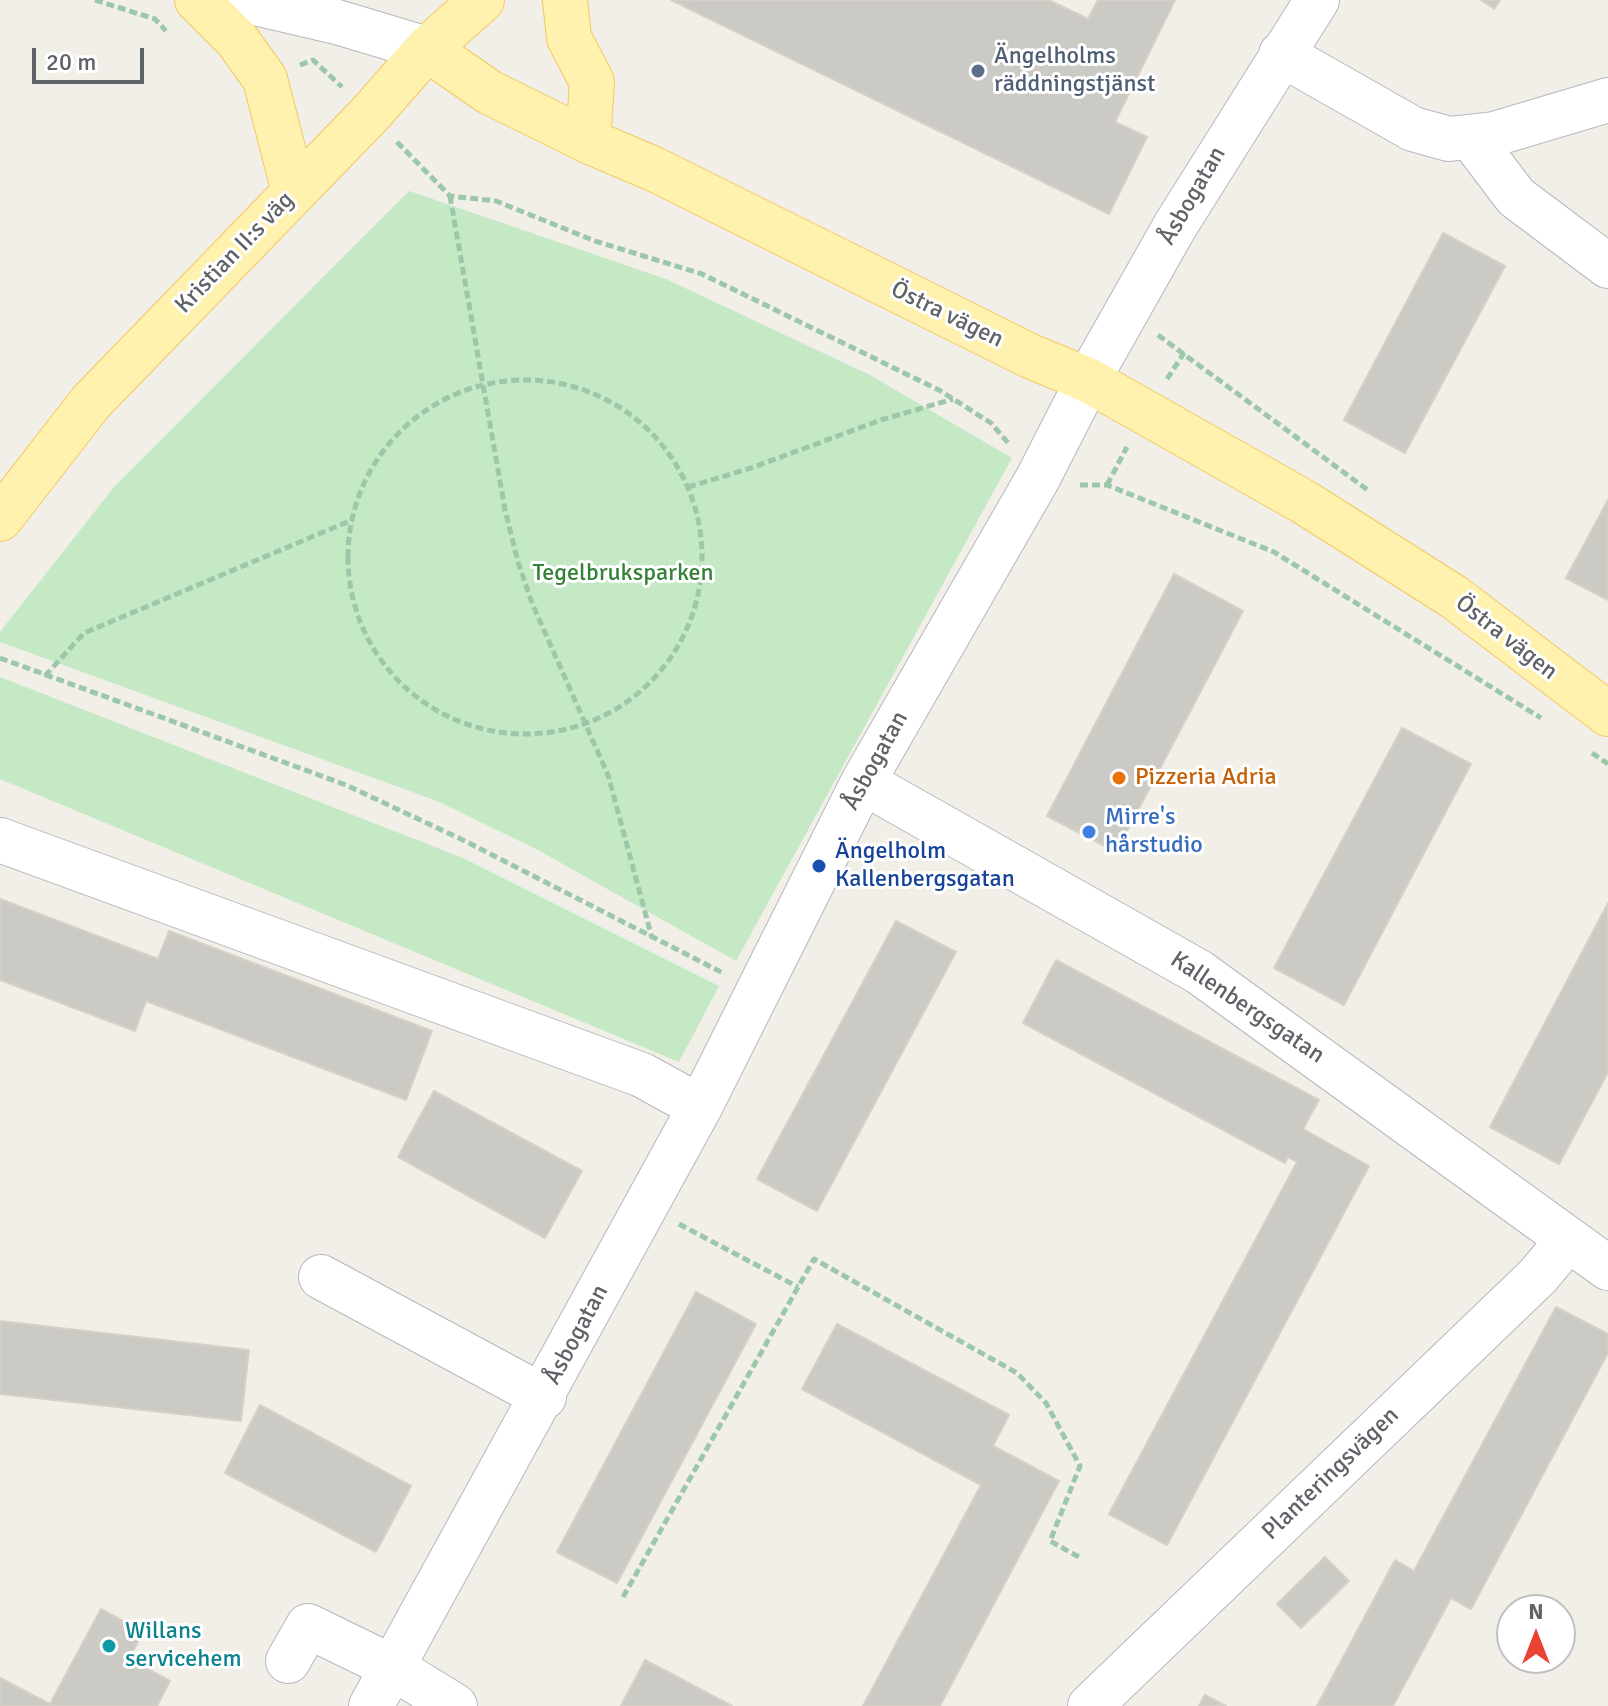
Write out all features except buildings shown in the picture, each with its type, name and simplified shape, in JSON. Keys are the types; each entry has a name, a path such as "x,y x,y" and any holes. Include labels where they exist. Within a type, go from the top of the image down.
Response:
{"main road":[{"path":"197,0 237,40 265,79 294,192"},
{"name":"Kristian II:s väg","path":"0,519 91,402 370,114 427,49 482,0"},
{"path":"565,0 569,38 592,82 588,141"},
{"name":"Östra vägen","path":"427,49 489,92 588,141 654,169 1030,356 1088,380 1304,502 1454,597 1597,732"}],"street":[{"name":"Östra vägen","path":"243,0 337,22 427,49"},
{"name":"Åsbogatan","path":"371,1706 647,1207 863,782 1038,478 1088,380 1129,313 1183,212 1317,0"},
{"path":"1281,54 1432,137 1472,139 1608,100"},
{"path":"1472,139 1516,197 1608,266"},
{"name":"Kallenbergsgatan","path":"863,782 1199,972 1608,1268"},
{"path":"0,840 642,1075 700,1107"},
{"name":"Planteringsvägen","path":"1090,1706 1538,1276 1568,1240"},
{"path":"321,1277 544,1397"},
{"path":"288,1661 308,1626 392,1667 455,1706"}],"path":[{"path":"370,114 450,196 505,510 518,562 532,603 588,723 608,775 652,939"},
{"path":"450,196 496,201 595,241 702,274 954,399 991,423 1038,478 1061,490 1081,484 1107,485 1274,552 1554,727"},
{"path":"1129,313 1372,493"},
{"path":"535,380 571,385 603,397 631,414 657,437 688,487 701,529 703,569 696,607 684,638 665,667 641,692 612,712 588,723 534,734 502,733 469,725 436,710 408,689 383,663 367,638 356,610 348,563 352,520 370,471 390,442 414,418 448,397 484,384 535,380"},
{"path":"688,487 751,468 881,420 954,399"},
{"path":"45,676 84,633 352,520"},
{"path":"0,658 346,785 465,841 758,991"},
{"path":"1597,732 1608,764"},
{"path":"647,1207 798,1287"},
{"path":"623,1597 814,1259 1017,1373 1046,1403 1080,1466 1050,1541 1079,1557"}],"green space":[{"name":"Tegelbruksparken","path":"409,191 666,279 870,375 1012,458 736,961 536,849 437,801 0,642 0,632 114,487"},
{"path":"0,677 463,858 719,986 679,1062 0,779"}],"place":[{"name":"Ängelholms räddningstjänst","path":"978,71"},
{"name":"Pizzeria Adria","path":"1119,778"},
{"name":"Mirre's hårstudio","path":"1089,832"},
{"name":"Ängelholm Kallenbergsgatan","path":"819,866"},
{"name":"Willans servicehem","path":"109,1646"}]}
